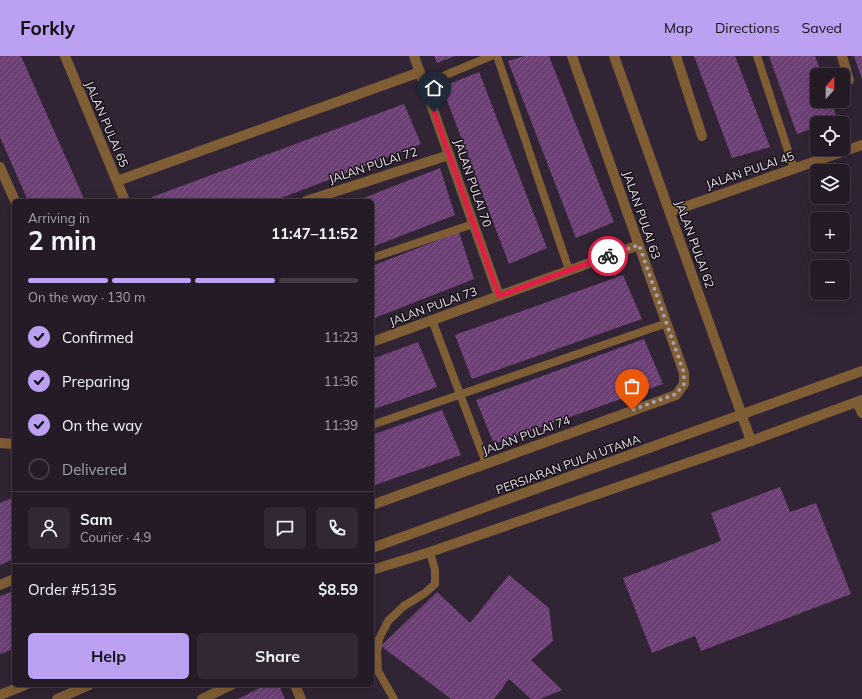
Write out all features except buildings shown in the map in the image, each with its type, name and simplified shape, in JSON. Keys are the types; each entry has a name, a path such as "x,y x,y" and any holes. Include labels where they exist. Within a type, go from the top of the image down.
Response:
{"street":[{"name":"JALAN PULAI 65","path":"65,56 124,199"},
{"name":"JALAN PULAI 70","path":"414,56 499,296"},
{"name":"JALAN PULAI 63","path":"572,56 667,323 684,373 684,384"},
{"name":"JALAN PULAI 62","path":"614,56 751,441"},
{"path":"676,56 702,136"},
{"path":"842,56 846,68"},
{"path":"117,181 420,72"},
{"name":"JALAN PULAI 45","path":"670,212 862,145"},
{"name":"JALAN PULAI 72","path":"312,199 449,155"},
{"path":"0,167 14,199"},
{"name":"JALAN PULAI 73","path":"374,341 639,245"},
{"name":"PERSIARAN PULAI UTAMA","path":"374,547 862,371"},
{"name":"JALAN PULAI 74","path":"374,504 676,394 684,384"},
{"path":"374,569 430,552 751,441 860,401 862,414"},
{"path":"0,442 12,444"},
{"path":"0,584 12,580"},
{"path":"0,695 20,687"},
{"path":"57,699 84,687"},
{"path":"202,699 227,687"},
{"path":"296,687 301,699"}],"lane":[{"path":"424,84 491,56"},
{"path":"497,56 569,270"},
{"path":"757,56 794,169"},
{"path":"374,257 474,224"},
{"path":"432,320 486,463"},
{"path":"374,424 667,323"},
{"path":"394,699 378,672 377,652 379,640 388,621 404,606 425,593 435,584 435,570 430,552"}],"way so far":[{"path":"608,256 639,245 684,373 684,384 676,394 632,410"}],"route":[{"path":"434,112 499,296 608,256"}]}
